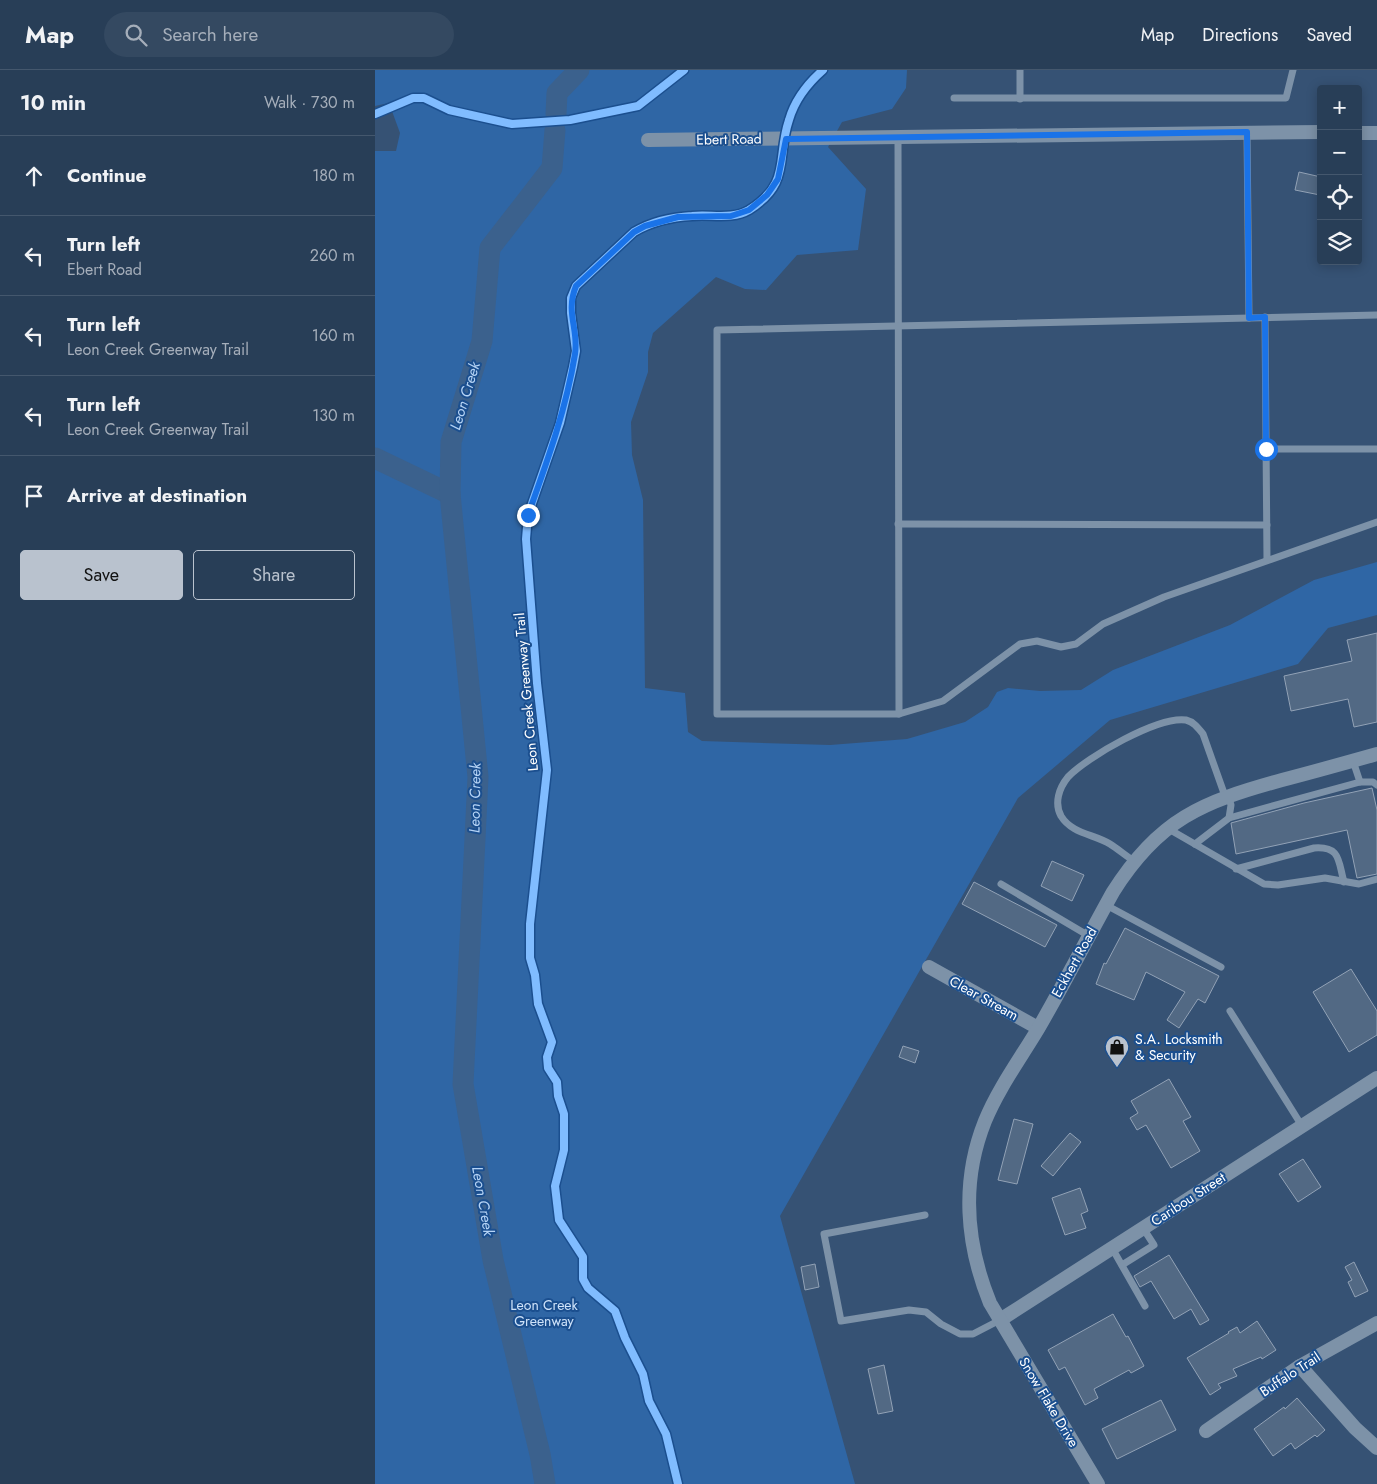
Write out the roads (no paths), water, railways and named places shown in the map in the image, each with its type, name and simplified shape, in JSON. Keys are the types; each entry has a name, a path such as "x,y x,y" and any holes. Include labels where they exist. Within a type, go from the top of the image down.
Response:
{"street":[{"name":"Ebert Road","path":"648,140 1317,132"},
{"path":"1362,132 1377,132"},
{"name":"Eckhert Road","path":"1000,1320 990,1303 974,1257 970,1225 969,1185 974,1156 986,1120 1106,905 1134,861 1167,828 1188,814 1226,795 1377,754"},
{"name":"Clear Stream","path":"929,967 1038,1028"},
{"name":"Caribou Street","path":"1000,1320 1377,1078"},
{"name":"Snow Flake Drive","path":"1000,1320 1098,1484"},
{"name":"Buffalo Trail","path":"1206,1431 1299,1366 1377,1323"},
{"path":"1299,1366 1355,1428 1377,1448"}],"lane":[{"path":"1020,70 1020,99"},
{"path":"954,98 1286,98 1293,70"},
{"path":"1247,132 1249,318"},
{"path":"899,137 899,714"},
{"path":"1377,315 717,330 717,714 899,714 943,701 989,665 1020,644 1037,641 1061,647 1076,644 1103,624 1164,597 1377,522"},
{"path":"1265,317 1267,560"},
{"path":"1266,449 1377,449"},
{"path":"899,524 1267,525"},
{"path":"1134,861 1109,843 1071,826 1061,816 1057,803 1059,790 1068,778 1085,764 1126,738 1143,730 1175,720 1187,720 1197,725 1203,734 1231,805 1229,818"},
{"path":"1353,761 1360,782"},
{"path":"1195,844 1229,818 1360,782 1373,782 1377,785"},
{"path":"1167,828 1264,884 1278,885 1325,878 1359,884 1377,879"},
{"path":"1236,869 1314,848 1325,847 1333,849 1337,855 1344,882"},
{"path":"1001,884 1089,936"},
{"path":"1106,905 1221,967"},
{"path":"1230,1011 1302,1126"},
{"path":"925,1215 824,1234 841,1321 909,1310 926,1312 941,1324 960,1334 973,1334 1000,1320"},
{"path":"1122,1265 1154,1245 1143,1228"},
{"path":"1112,1248 1145,1306"}],"waterway":[{"name":"Leon Creek","path":"556,114 557,93 579,70"},
{"name":"Leon Creek","path":"545,1484 540,1454 493,1260 463,1084 478,777 450,494 451,442 482,341 490,248 552,168 555,130"},
{"path":"375,458 450,494"}],"place":[{"name":"S.A. Locksmith & Security","path":"1117,1068"}],"park label":[{"name":"Leon Creek Greenway","path":"544,1314"}]}
